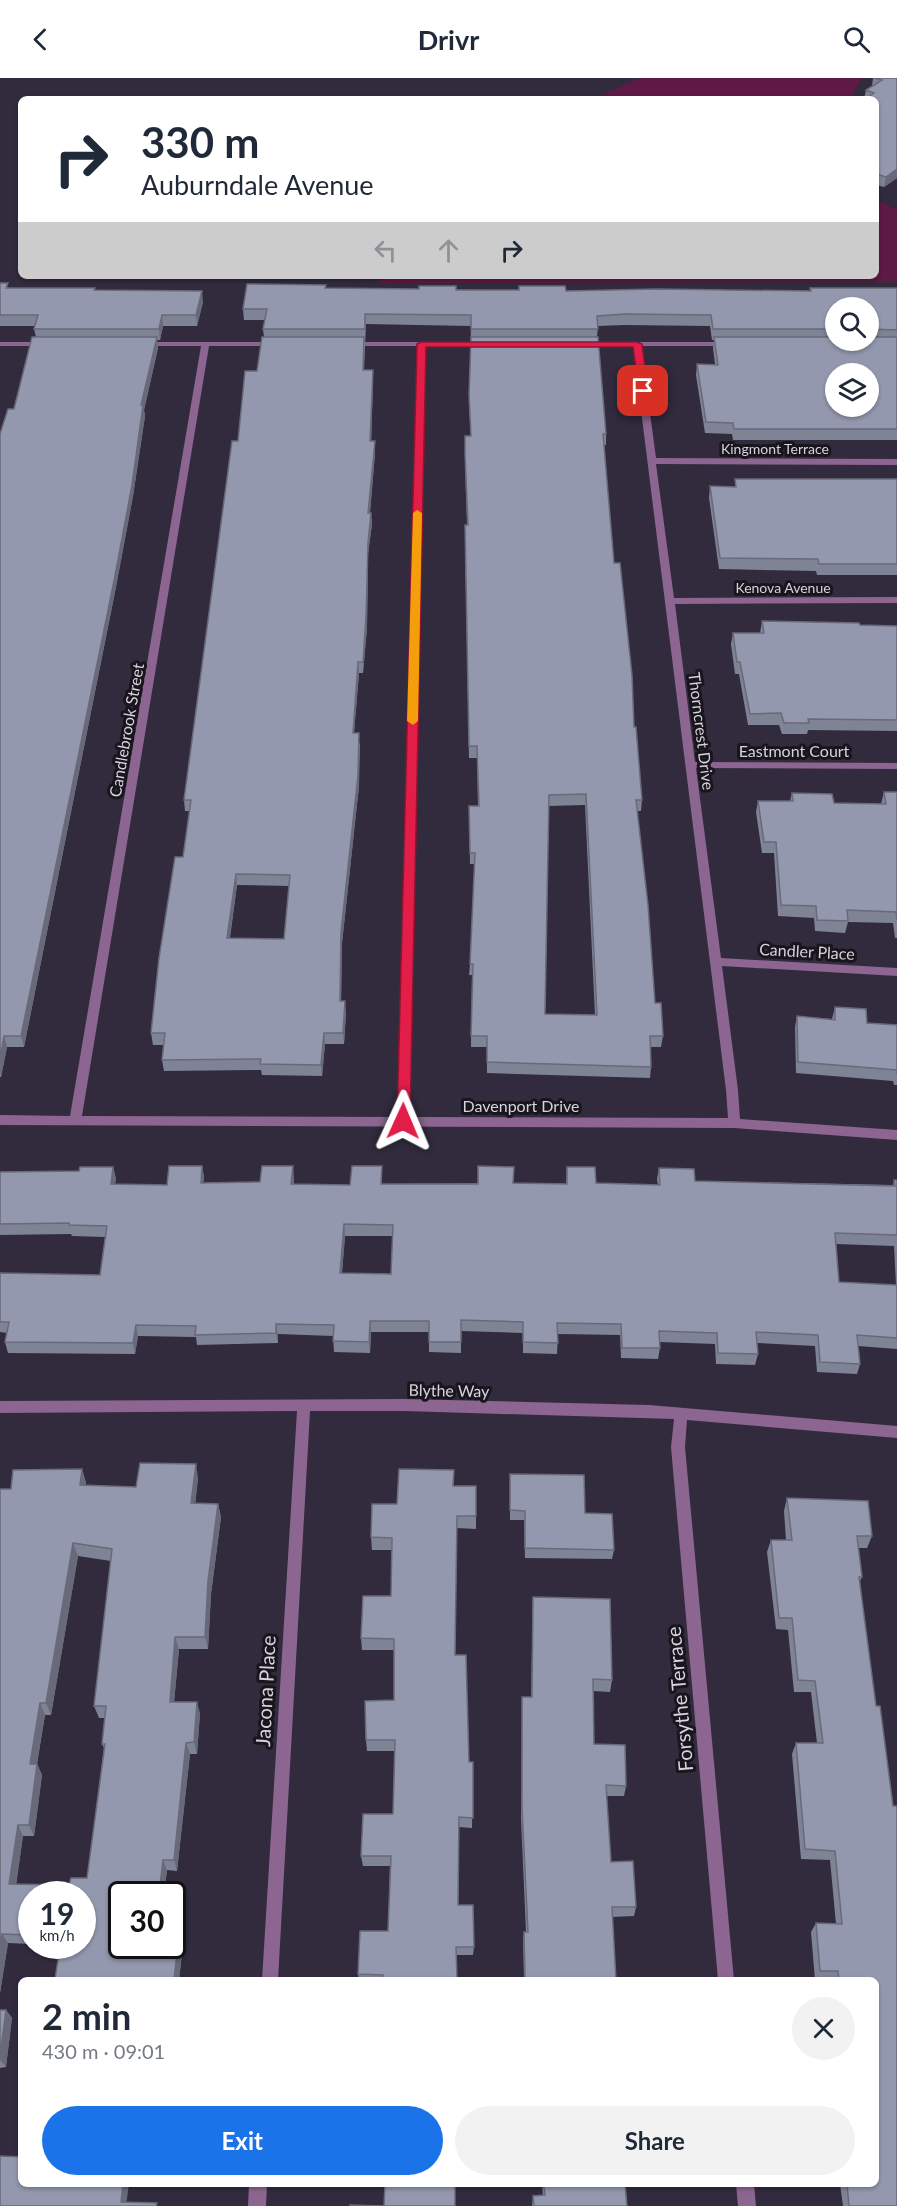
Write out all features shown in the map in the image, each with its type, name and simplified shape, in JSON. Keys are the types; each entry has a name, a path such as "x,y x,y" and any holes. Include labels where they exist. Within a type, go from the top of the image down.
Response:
{"street":[{"path":"0,344 57,344"},
{"path":"137,344 289,344"},
{"name":"Candlebrook Street","path":"75,1120 205,344"},
{"path":"337,344 493,344"},
{"path":"403,1121 421,344"},
{"path":"577,344 732,344"},
{"name":"Thorncrest Drive","path":"637,344 716,962 734,1123"},
{"name":"Kingmont Terrace","path":"652,461 897,462"},
{"name":"Kenova Avenue","path":"670,601 897,600"},
{"name":"Eastmont Court","path":"691,765 897,766"},
{"name":"Candler Place","path":"716,962 897,972"},
{"name":"Davenport Drive","path":"0,1120 734,1123 897,1135"},
{"name":"Jacona Place","path":"270,1977 304,1405"},
{"name":"Blythe Way","path":"0,1407 404,1405 681,1414 897,1432"},
{"name":"Forsythe Terrace","path":"681,1414 678,1447 726,1977"},
{"path":"257,2206 258,2187"},
{"path":"745,2187 747,2206"}],"shaded area":[{"path":"640,78 862,78 852,96 599,96"},
{"path":"879,201 897,210 897,282 379,283 381,279 879,279"}],"building":[{"path":"873,78 897,78 897,169 886,177 879,175 879,96 870,96 874,93 866,90 882,80"},
{"path":"0,283 8,283 6,288 202,291 196,315 162,315 159,329 34,329 38,315 0,315"},
{"path":"247,284 419,289 419,286 456,286 456,290 519,290 519,286 565,286 566,291 656,289 811,291 810,288 897,288 897,330 879,329 879,297 825,297 825,329 713,329 711,315 625,314 597,316 598,329 471,329 471,315 365,314 365,329 263,329 267,309 243,309"},
{"path":"32,337 157,337 141,405 143,405 132,485 114,581 21,1036 4,1036 0,1058 0,434 8,409 14,409"},
{"path":"262,337 364,337 363,370 373,370 370,441 375,441 368,513 371,513 366,617 363,662 358,662 353,733 359,733 358,775 341,932 340,1001 345,1001 343,1033 324,1033 321,1065 260,1064 261,1059 162,1060 165,1033 151,1033 159,958 175,857 183,857 191,800 184,800 232,441 238,441 245,371 257,371","holes":["236,874 290,875 284,939 227,938"]},
{"path":"471,337 598,337 606,434 603,434 614,563 620,563 632,675 634,727 636,727 642,800 636,800 648,905 655,1003 661,1003 663,1036 650,1036 651,1067 487,1062 487,1036 471,1036 473,964 470,964 475,853 470,853 469,806 479,806 477,746 469,746 465,525 468,525 465,436 471,436 469,395","holes":["586,794 597,1015 545,1014 549,795"]},
{"path":"714,337 825,337 825,351 879,351 879,337 897,337 897,429 734,429 733,423 706,422 697,364 718,365"},
{"path":"735,479 897,479 897,564 819,564 818,559 720,558 710,486 736,487"},
{"path":"762,621 897,626 897,720 808,719 809,723 784,723 781,713 750,714 740,662 737,662 733,633 764,633"},
{"path":"884,792 897,792 897,920 896,912 847,910 848,921 817,920 816,906 781,905 776,842 764,842 758,801 793,801 792,793 832,794 834,803 886,804"},
{"path":"835,1007 866,1009 867,1023 897,1025 897,1070 798,1062 797,1016 835,1020"},
{"path":"169,1166 202,1166 201,1183 260,1182 262,1166 293,1166 291,1184 350,1185 352,1166 382,1166 381,1184 478,1184 478,1166 514,1167 513,1183 567,1184 567,1167 595,1167 596,1183 660,1185 659,1168 694,1169 695,1181 895,1186 894,1180 897,1180 897,1235 835,1233 839,1282 897,1285 897,1338 857,1335 860,1364 820,1362 818,1335 756,1332 758,1354 718,1353 717,1333 659,1331 660,1348 622,1348 621,1324 557,1323 558,1343 523,1342 523,1322 461,1320 461,1342 429,1342 429,1321 370,1321 369,1342 333,1341 334,1325 276,1324 276,1333 195,1335 196,1326 136,1325 133,1343 5,1342 9,1322 0,1322 0,1273 100,1275 107,1226 69,1225 69,1223 0,1224 0,1172 79,1171 80,1167 113,1167 111,1184 167,1185","holes":["344,1224 393,1225 391,1274 340,1273"]},
{"path":"140,1463 196,1464 191,1503 218,1504 208,1581 205,1637 175,1637 170,1702 197,1702 194,1742 186,1743 174,1860 163,1860 161,1881 108,1881 108,1959 176,1959 174,1977 55,1977 58,1959 96,1959 96,1881 70,1881 71,1878 87,1878 105,1744 102,1744 106,1706 94,1706 112,1549 73,1543 46,1703 40,1703 30,1764 37,1764 29,1825 18,1825 9,1884 18,1884 18,1935 2,1934 0,1946 0,1489 11,1489 13,1470 82,1469 80,1485 136,1487"},
{"path":"399,1469 454,1470 453,1486 476,1486 476,1516 457,1516 455,1655 466,1655 469,1762 473,1762 473,1818 459,1817 458,1905 473,1905 474,1947 456,1947 457,1977 383,1977 383,1975 358,1974 360,1931 388,1931 391,1856 361,1856 363,1814 393,1814 395,1740 366,1740 365,1701 394,1700 394,1639 361,1638 363,1596 391,1596 392,1538 371,1537 372,1504 397,1504"},
{"path":"510,1474 584,1475 585,1513 612,1514 614,1550 525,1548 525,1511 510,1510"},
{"path":"787,1498 868,1501 872,1536 857,1536 862,1577 859,1577 876,1706 880,1706 893,1806 897,1806 897,2206 849,2206 847,2187 879,2187 879,1977 839,1977 838,1971 820,1971 816,1923 842,1924 835,1851 805,1849 796,1743 823,1743 815,1681 798,1680 792,1618 779,1618 771,1540 792,1540"},
{"path":"533,1597 610,1599 612,1680 593,1679 594,1744 625,1745 626,1786 606,1785 611,1862 633,1861 636,1907 612,1907 616,1977 525,1977 524,1932 528,1932 522,1808 522,1697 532,1697"},
{"path":"0,2010 6,2010 0,2055"},
{"path":"0,2156 18,2157 18,2187 123,2187 121,2202 157,2203 156,2206 0,2206"},
{"path":"385,2187 455,2187 455,2206 384,2206"},
{"path":"544,2187 625,2187 627,2206 534,2206 533,2196 545,2195"}],"slow traffic":[{"path":"413,721 417,513"}],"route":[{"path":"403,1121 421,344 637,344 643,391"}]}
